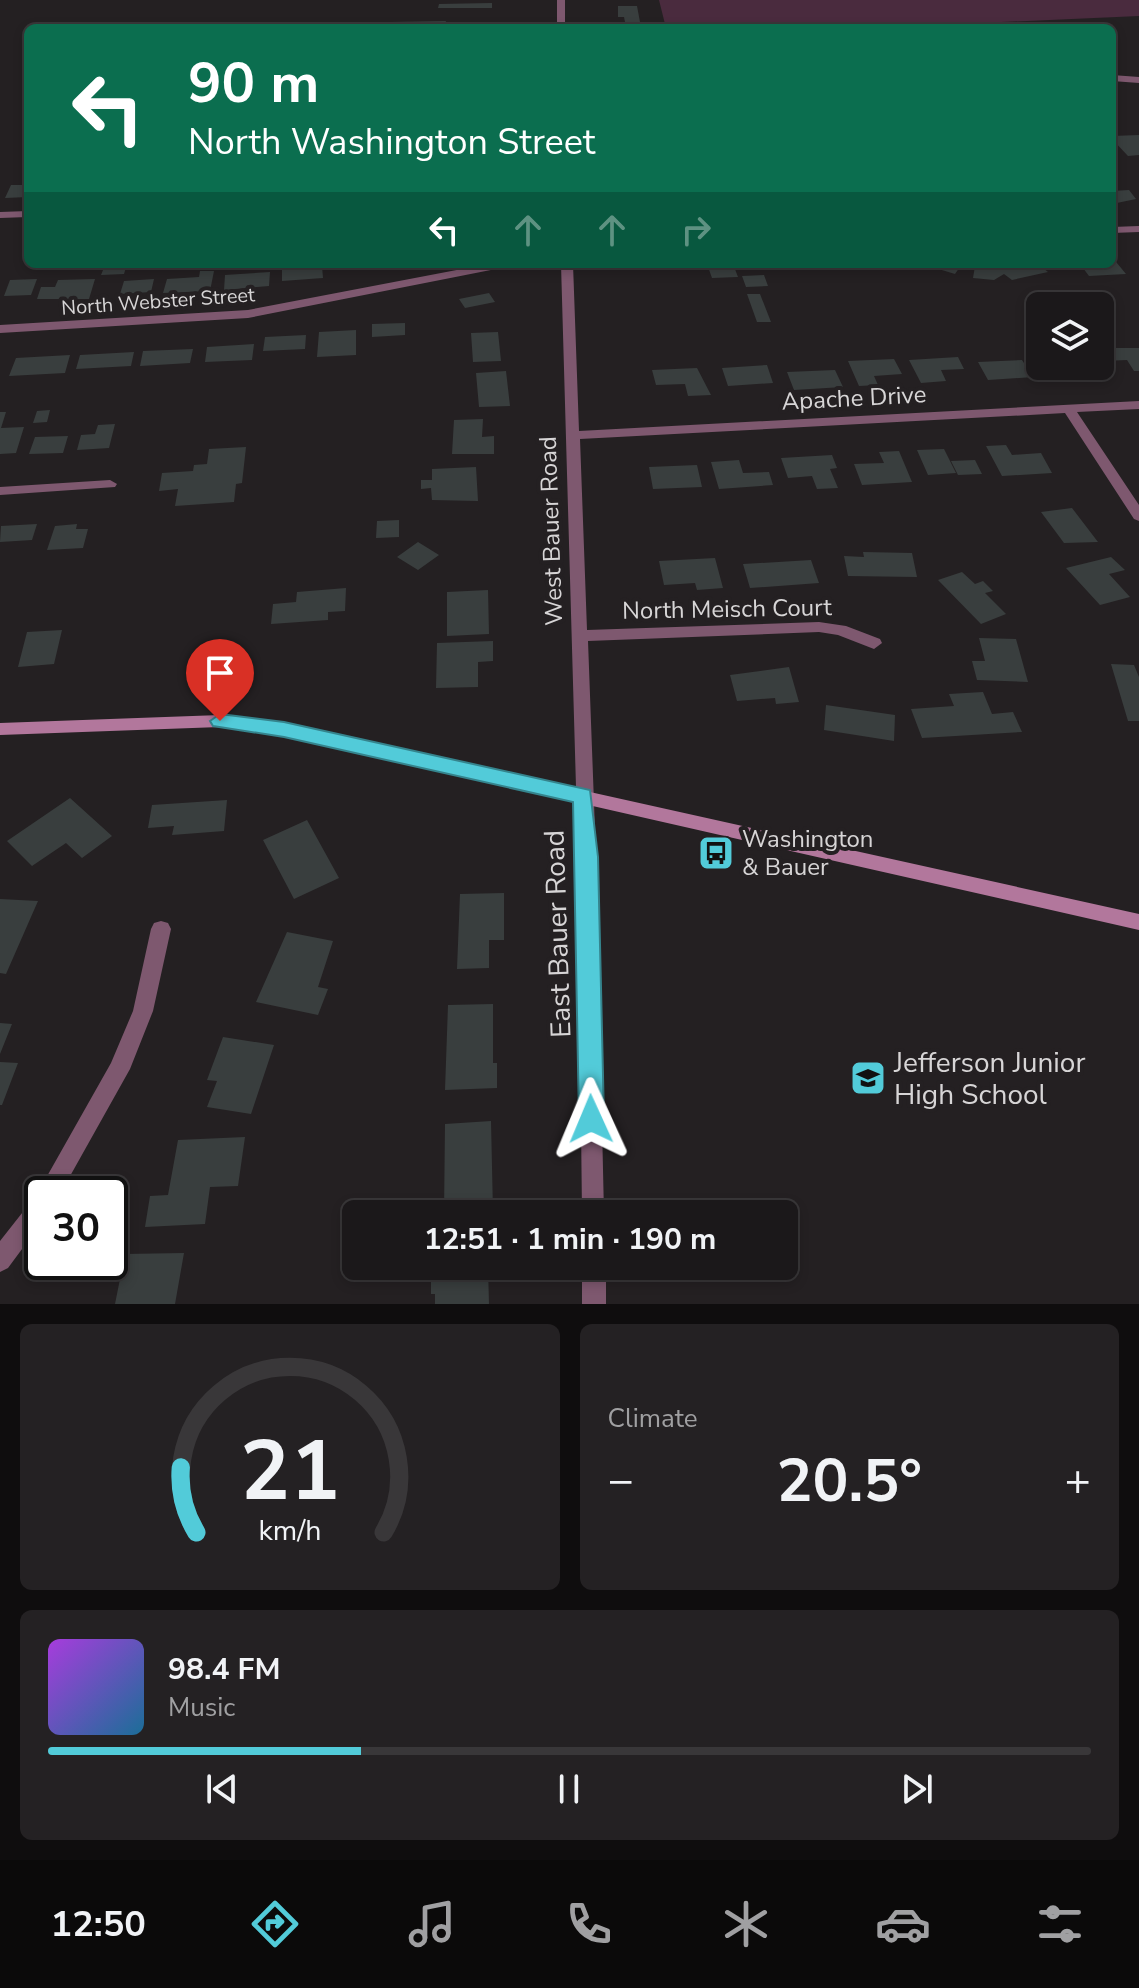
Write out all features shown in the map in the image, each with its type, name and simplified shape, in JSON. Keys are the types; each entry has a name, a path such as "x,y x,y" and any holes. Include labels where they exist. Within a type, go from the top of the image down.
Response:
{"main road":[{"path":"0,729 220,721 299,733 1139,922"}],"street":[{"path":"561,0 561,24"},
{"path":"1116,78 1139,80"},
{"path":"1,218 24,215"},
{"path":"1116,230 1139,229"},
{"name":"North Webster Street","path":"0,329 234,316 324,302 487,268"},
{"name":"West Bauer Road","path":"567,268 582,796"},
{"name":"Apache Drive","path":"572,435 1139,405"},
{"path":"1068,408 1139,516"},
{"path":"0,491 110,484"},
{"name":"North Meisch Court","path":"578,636 819,627 840,630 874,643"},
{"name":"East Bauer Road","path":"582,796 587,872 593,1200"},
{"path":"58,1176 119,1069 143,1011 161,929"},
{"path":"0,1260 24,1227"},
{"path":"594,1280 594,1304"}],"shaded area":[{"path":"659,0 1139,0 1139,16 958,24 665,24"}],"building":[{"path":"492,3 492,8 438,8 439,4"},
{"path":"618,6 637,6 640,22 625,22 624,17 618,17"},
{"path":"446,21 445,24 390,22"},
{"path":"1139,135 1139,155 1128,156 1116,143 1116,136"},
{"path":"11,185 24,185 24,197 5,198"},
{"path":"1129,190 1136,199 1116,203 1116,191"},
{"path":"1116,262 1126,274 1089,276 1083,268 1116,268"},
{"path":"104,268 126,268 124,274 101,275"},
{"path":"322,268 323,278 282,281 282,269"},
{"path":"708,268 735,268 738,277 712,278"},
{"path":"935,268 959,268 955,274"},
{"path":"975,268 1043,268 1048,272 1012,280 1004,274 994,280 973,278"},
{"path":"200,271 214,271 210,291 163,293 167,279 199,277"},
{"path":"270,272 269,286 224,290 225,275"},
{"path":"764,275 768,286 746,287 742,276"},
{"path":"37,279 31,295 4,296 10,280"},
{"path":"95,279 89,299 37,299 41,287 55,287 58,280"},
{"path":"154,279 151,292 120,294 124,281"},
{"path":"489,293 495,302 465,308 459,299"},
{"path":"747,294 760,294 771,322 757,322"},
{"path":"405,323 405,335 372,337 372,324"},
{"path":"356,330 356,355 317,357 319,332"},
{"path":"498,332 501,361 473,362 471,333"},
{"path":"306,335 305,349 263,351 265,337"},
{"path":"254,344 252,360 205,362 207,347"},
{"path":"1114,348 1139,348 1139,371 1134,371 1127,360 1114,361"},
{"path":"193,349 190,363 140,366 143,351"},
{"path":"134,352 131,366 76,369 80,355"},
{"path":"70,355 65,373 9,376 16,358"},
{"path":"958,357 964,369 941,370 946,381 921,383 909,360"},
{"path":"894,359 902,374 874,376 878,385 859,386 848,361"},
{"path":"1022,360 1026,366 1026,377 988,380 978,362"},
{"path":"767,365 773,383 728,386 722,368"},
{"path":"697,368 711,395 688,396 685,384 656,385 652,370"},
{"path":"835,370 843,387 794,390 787,372"},
{"path":"506,371 510,406 479,407 476,373"},
{"path":"50,410 47,422 33,423 37,411"},
{"path":"0,412 6,412 1,428 24,427 16,453 0,454"},
{"path":"483,419 482,437 494,436 494,454 452,454 454,420"},
{"path":"115,424 109,448 77,450 81,435 95,434 98,425"},
{"path":"68,436 63,453 29,454 35,437"},
{"path":"1006,445 1012,455 1041,453 1052,473 1002,476 986,446"},
{"path":"246,447 242,483 236,484 234,502 175,506 178,489 159,491 162,473 193,471 194,465 207,464 209,449"},
{"path":"944,449 956,473 928,475 917,450"},
{"path":"899,451 912,482 862,485 854,464 884,463 879,452"},
{"path":"832,455 837,468 830,469 838,488 817,489 812,476 788,478 781,458"},
{"path":"739,460 743,473 769,472 773,485 719,489 711,462"},
{"path":"975,460 982,474 958,475 951,461"},
{"path":"697,465 702,487 653,489 649,467"},
{"path":"476,467 478,501 432,500 431,488 421,489 421,480 432,480 432,469"},
{"path":"1072,508 1098,542 1064,543 1041,512"},
{"path":"399,520 399,537 376,538 377,521"},
{"path":"37,524 32,540 0,542 1,526"},
{"path":"77,524 76,529 88,529 83,548 47,550 55,526"},
{"path":"418,542 439,555 418,570 397,557"},
{"path":"863,552 912,553 917,577 848,576 844,556 864,557"},
{"path":"1111,557 1125,570 1109,574 1130,597 1100,605 1066,568"},
{"path":"715,558 723,588 697,590 695,583 664,585 659,561"},
{"path":"811,560 819,583 750,588 743,564"},
{"path":"962,572 975,584 983,581 993,591 985,593 1006,614 981,624 938,580"},
{"path":"346,588 345,611 328,612 328,620 271,624 273,604 296,602 297,592"},
{"path":"488,590 489,634 447,636 447,592"},
{"path":"62,630 54,664 18,667 27,632"},
{"path":"979,638 1016,639 1028,682 977,680 972,661 985,661"},
{"path":"493,641 493,661 478,662 478,687 436,688 437,643"},
{"path":"1111,664 1134,665 1139,677 1139,721 1128,721"},
{"path":"789,667 799,702 776,704 775,698 737,701 730,675"},
{"path":"983,692 992,714 1013,712 1022,732 922,738 911,709 954,706 949,694"},
{"path":"826,705 895,715 894,741 824,730"},
{"path":"70,798 112,836 82,858 66,843 32,866 7,841"},
{"path":"227,800 224,831 172,835 174,826 148,828 152,805"},
{"path":"307,820 339,878 294,899 263,840"},
{"path":"504,893 504,940 489,940 489,968 457,969 460,894"},
{"path":"0,899 38,901 6,974 0,973"},
{"path":"287,932 333,941 318,987 328,989 318,1015 256,1002"},
{"path":"493,1004 493,1063 497,1063 497,1088 445,1090 448,1005"},
{"path":"0,1023 12,1024 0,1054"},
{"path":"223,1037 274,1045 251,1114 207,1107 217,1081 207,1080"},
{"path":"0,1062 18,1063 2,1105 0,1105"},
{"path":"491,1121 493,1200 444,1200 445,1124"},
{"path":"245,1137 238,1186 210,1187 205,1224 145,1227 150,1196 168,1195 178,1140"},
{"path":"184,1253 175,1304 115,1304 120,1280 128,1280 128,1254"},
{"path":"431,1280 488,1280 489,1304 435,1304 435,1294 431,1294"}],"place":[{"name":"Washington & Bauer","path":"716,853"},
{"name":"Jefferson Junior High School","path":"868,1078"}],"route":[{"path":"220,721 358,745 582,796 587,857 591,1119"}]}
